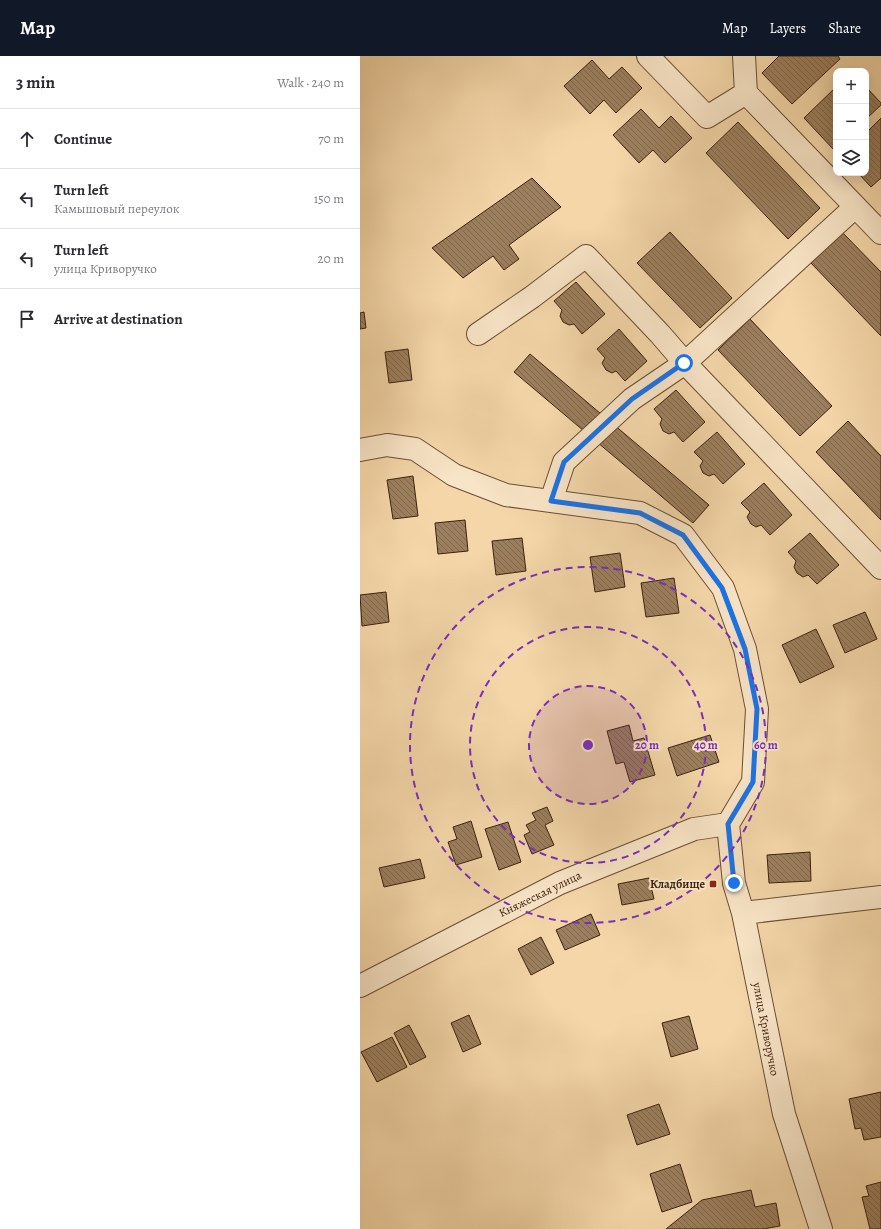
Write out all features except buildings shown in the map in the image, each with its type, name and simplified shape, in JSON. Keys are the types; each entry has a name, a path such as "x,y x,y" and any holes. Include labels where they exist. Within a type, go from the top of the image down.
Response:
{"street":[{"path":"648,56 707,116 746,93"},
{"path":"744,56 746,93 881,233"},
{"path":"551,501 564,462 632,399 684,363 855,207"},
{"path":"478,334 532,297 586,256 660,334 684,363 881,568"},
{"path":"360,450 387,444 415,450 454,475 506,495 640,513 683,535 722,588 745,649 757,709 753,782 728,824"},
{"name":"улица Криворучко","path":"728,824 734,883 743,913 784,1114 821,1229"},
{"name":"Княжеская улица","path":"360,986 560,883 694,829 728,824"},
{"path":"743,913 881,897"}],"place":[{"name":"Кладбище","path":"713,884"}],"route":[{"path":"684,363 632,399 564,462 551,501 640,513 683,535 722,588 745,649 757,709 753,782 728,824 734,883"}]}
